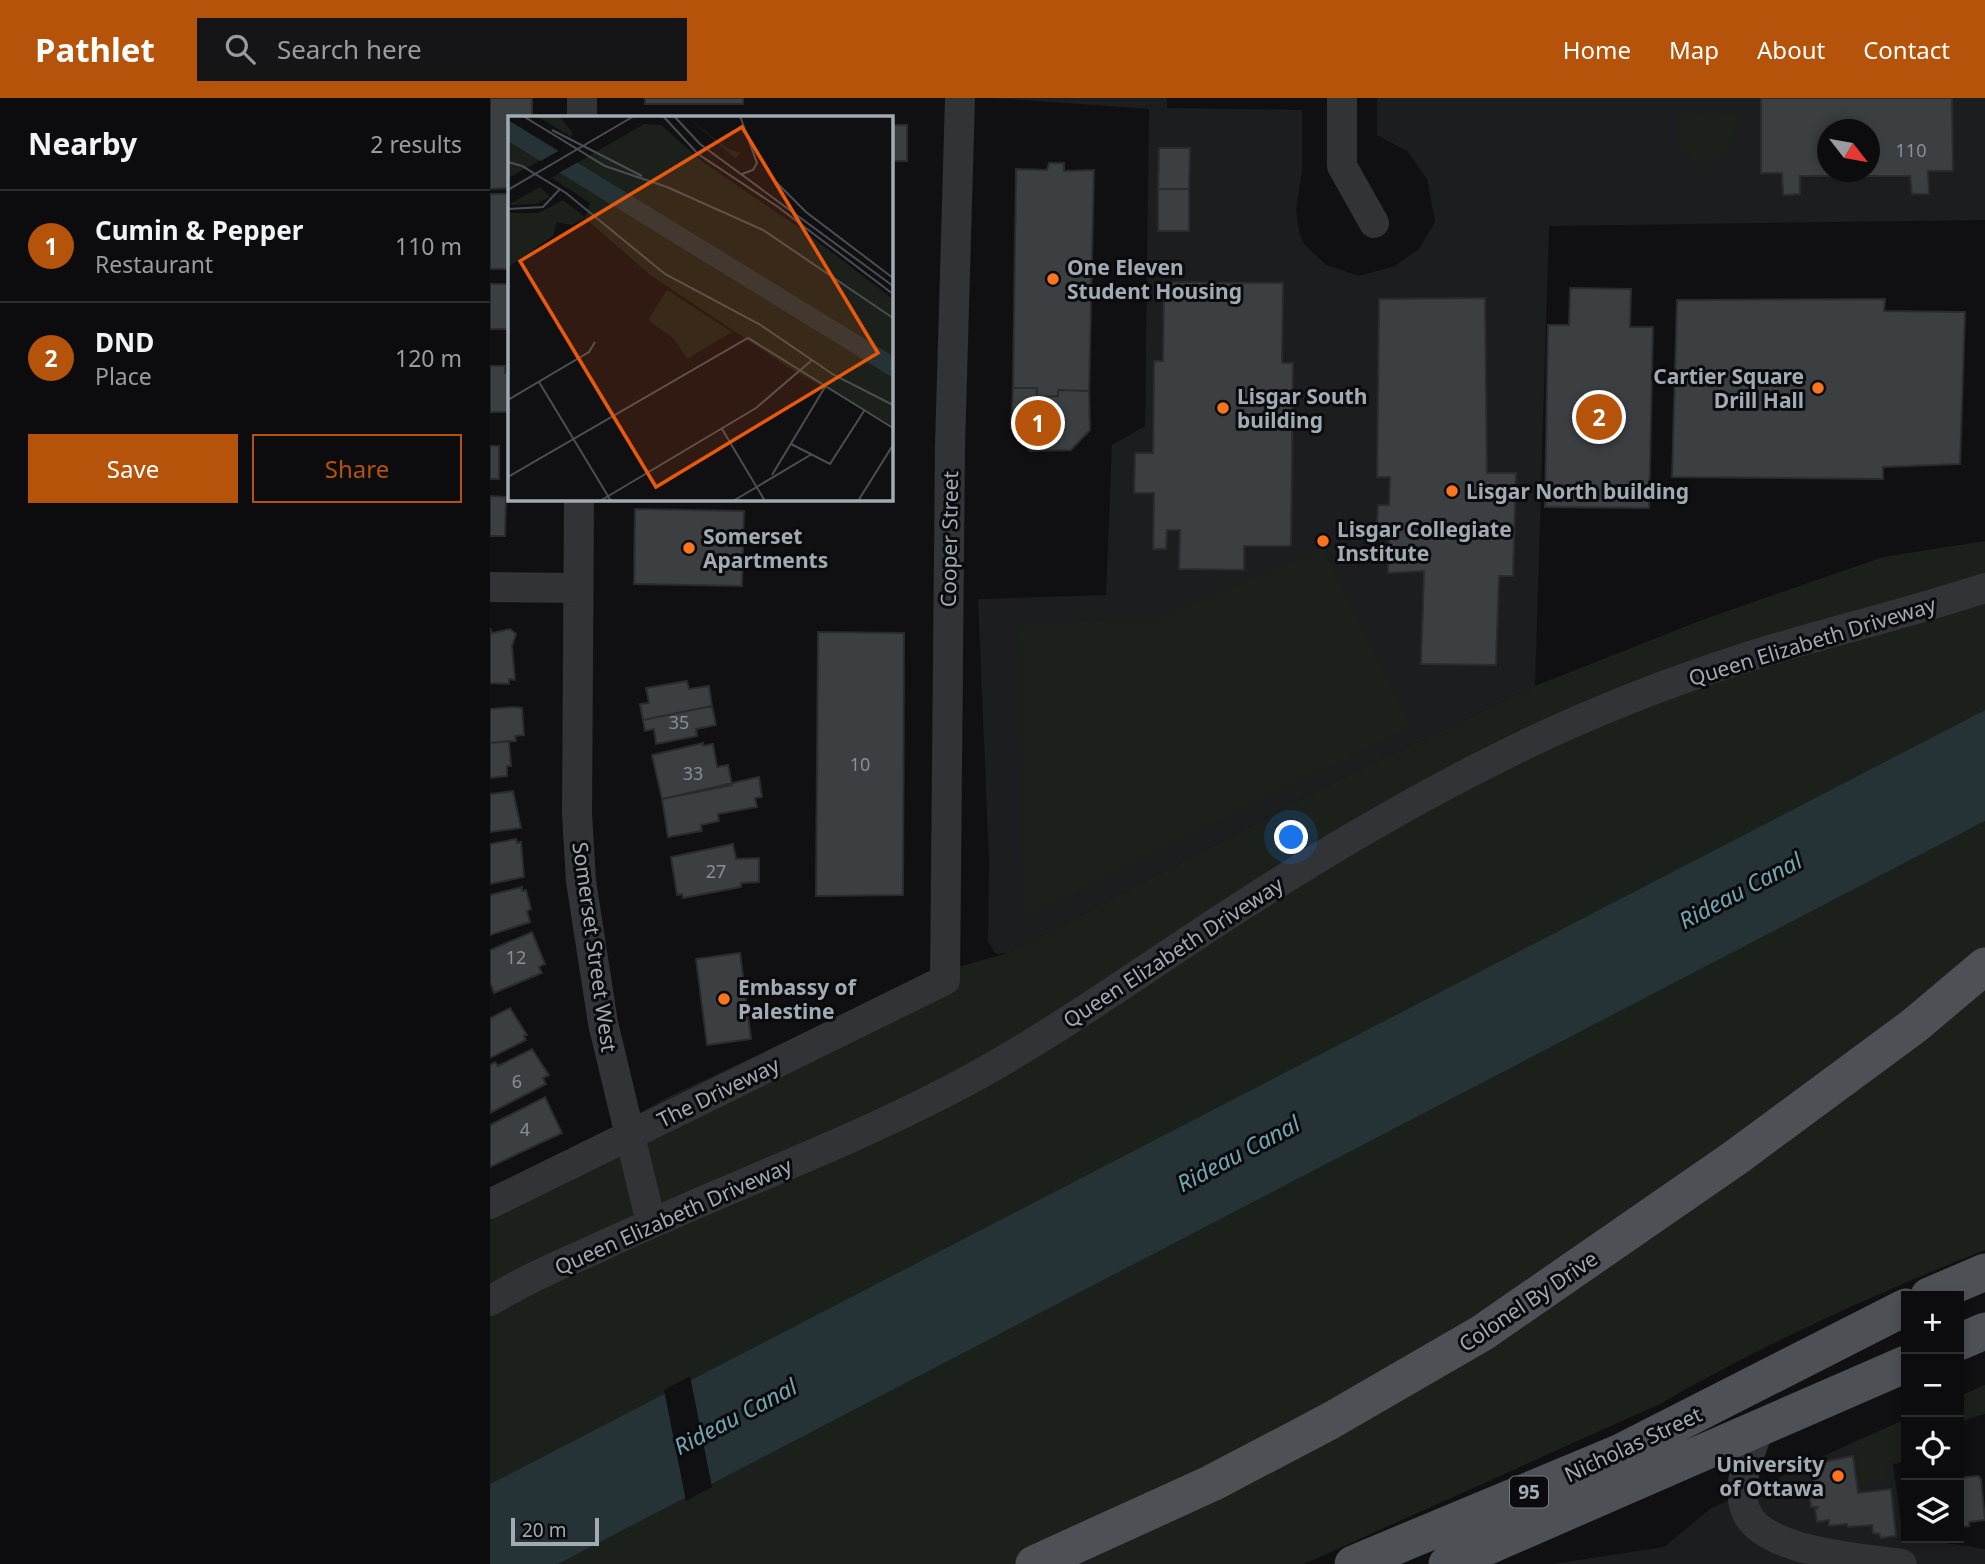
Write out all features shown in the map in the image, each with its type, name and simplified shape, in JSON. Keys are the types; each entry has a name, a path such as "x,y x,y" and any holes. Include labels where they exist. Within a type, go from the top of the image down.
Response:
{"main road":[{"name":"Colonel By Drive","path":"1034,1564 1212,1483 1330,1422 1482,1333 1735,1158 1915,1025 1984,968"},
{"path":"1941,1291 1985,1272"},
{"name":"Nicholas Street","path":"1353,1564 1621,1452 1901,1310"},
{"path":"1964,1340 1985,1331"},
{"name":"Nicholas Street","path":"1447,1564 1758,1431 1901,1366"}],"street":[{"path":"582,98 582,116"},
{"name":"Cooper Street","path":"945,979 950,446 960,98"},
{"path":"1342,98 1342,166 1374,223"},
{"name":"Somerset Street West","path":"579,500 577,814 582,881 603,1023 650,1223"},
{"path":"490,587 578,588"},
{"name":"Queen Elizabeth Driveway","path":"490,1301 650,1223 858,1135 948,1091 1029,1045 1230,913 1352,837 1536,740 1622,703 1742,659 1915,611 1985,588"},
{"name":"The Driveway","path":"490,1204 945,979"},
{"path":"1758,1431 1748,1457 1743,1495 1745,1509 1757,1526 1784,1542 1902,1564"}],"shaded area":[{"name":"Lisgar Collegiate Institute","path":"993,98 1167,98 1167,108 1302,110 1302,171 1296,210 1299,232 1304,244 1326,265 1359,276 1395,266 1419,249 1435,222 1427,179 1407,151 1377,135 1377,98 1985,98 1985,220 1549,226 1535,686 1339,780 1008,953 996,954 988,942 989,861 978,599 1106,595 1112,445 1145,426 1149,109"},
{"path":"1677,112 1738,115 1729,150 1716,159 1696,165 1677,145"},
{"path":"1985,541 1985,710 490,1484 490,1199 666,1098 926,976 1008,953 1339,780 1535,686 1702,620 1883,557"},
{"path":"1323,548 1412,726 1023,918 1019,624 1156,619"},
{"path":"1985,821 1985,1250 1820,1321 1660,1404 1304,1564 558,1564"},
{"path":"1985,1385 1985,1414 1964,1420 1964,1394"},
{"path":"1901,1421 1901,1463 1886,1465 1887,1479 1860,1485 1854,1442"},
{"name":"University of Ottawa","path":"1854,1442 1890,1442 1901,1522 1901,1543 1947,1543 1985,1549 1985,1564 1552,1564 1664,1547 1710,1509"}],"water":[{"name":"Rideau Canal","path":"1985,710 1985,821 558,1564 490,1564 490,1484"}],"pier":[{"path":"690,1376 712,1487 686,1501 664,1390"}],"building":[{"path":"490,98 532,98 532,116 508,116 508,188 490,189"},
{"path":"645,98 743,98 743,104 645,104"},
{"path":"1761,98 1952,98 1953,171 1928,171 1929,194 1912,194 1910,176 1880,176 1880,119 1817,119 1817,176 1800,176 1800,194 1783,195 1782,173 1761,173"},
{"path":"892,125 907,125 907,161 892,161"},
{"path":"1159,148 1190,148 1189,189 1158,189"},
{"name":"One Eleven Student Housing","path":"1049,163 1064,163 1064,171 1094,170 1089,391 1058,390 1058,396 1037,397 1037,388 1013,388 1016,169 1047,170"},
{"path":"1158,189 1189,189 1189,231 1158,231"},
{"path":"490,194 508,194 508,269 490,269"},
{"name":"Lisgar South building","path":"1164,282 1283,283 1282,363 1293,363 1291,546 1244,546 1244,570 1179,569 1180,530 1167,530 1166,549 1153,549 1154,493 1134,493 1135,453 1153,453 1154,361 1163,361"},
{"path":"490,284 508,284 508,329 490,329"},
{"path":"1570,288 1631,289 1630,327 1653,327 1649,508 1545,507 1548,325 1569,325"},
{"name":"Lisgar North building","path":"1485,298 1487,473 1516,473 1513,576 1499,576 1496,665 1421,664 1424,571 1388,573 1389,537 1376,538 1378,505 1389,505 1390,477 1377,477 1379,299"},
{"name":"Cartier Square Drill Hall","path":"1885,299 1884,311 1965,312 1960,464 1883,467 1883,479 1672,477 1677,300"},
{"path":"490,366 505,366 505,373 508,373 508,412 490,412"},
{"path":"1013,388 1037,388 1037,397 1058,396 1058,390 1089,391 1090,430 1071,450 1030,451 1011,429"},
{"path":"490,446 499,446 499,479 490,479"},
{"path":"490,496 506,497 505,536 490,536"},
{"name":"Somerset Apartments","path":"635,509 744,511 742,586 634,584"},
{"path":"490,628 492,633 510,629 516,634 512,646 515,680 509,679 509,684 490,683"},
{"path":"818,632 904,633 903,895 816,896"},
{"path":"687,681 689,689 709,686 712,706 643,720 640,704 649,703 646,688"},
{"path":"712,706 716,725 696,729 697,736 656,744 654,729 645,731 643,720"},
{"path":"522,708 524,735 515,736 516,741 490,743 490,709"},
{"path":"509,741 511,766 507,766 507,776 490,778 490,743"},
{"path":"703,743 703,746 713,744 717,767 728,765 732,785 662,799 652,755"},
{"path":"759,777 762,797 755,798 757,807 718,814 719,821 701,825 702,831 668,837 662,799"},
{"path":"513,791 521,828 490,832 490,794"},
{"path":"516,839 517,843 521,842 524,877 490,884 490,844"},
{"path":"733,844 736,859 759,858 759,882 741,883 741,887 683,898 682,894 677,895 671,857"},
{"path":"522,887 522,891 526,890 531,909 527,911 530,922 490,935 490,895"},
{"path":"532,932 545,964 539,967 542,973 494,993 490,982 490,950"},
{"name":"Embassy of Palestine","path":"740,953 751,1039 707,1045 696,959"},
{"path":"510,1008 527,1035 524,1036 526,1040 490,1058 490,1018"},
{"path":"532,1049 549,1075 543,1078 546,1084 490,1113 490,1065 495,1062 498,1066"},
{"path":"545,1097 562,1133 490,1167 490,1125"},
{"path":"1853,1456 1858,1493 1891,1489 1896,1536 1881,1538 1879,1534 1873,1533 1872,1525 1829,1526 1829,1520 1817,1522 1815,1510 1818,1507 1811,1507 1809,1492 1823,1490 1813,1487 1816,1470 1823,1470 1822,1462"},
{"path":"1978,1476 1981,1479 1985,1520 1969,1522 1969,1526 1964,1527 1964,1480 1964,1477"}],"place":[{"name":"One Eleven Student Housing","path":"1053,279"},
{"name":"Cartier Square Drill Hall","path":"1818,388"},
{"name":"Lisgar South building","path":"1223,408"},
{"name":"DND","path":"1599,417"},
{"name":"Cumin & Pepper","path":"1038,423"},
{"name":"Lisgar North building","path":"1452,491"},
{"name":"Lisgar Collegiate Institute","path":"1323,541"},
{"name":"Somerset Apartments","path":"689,548"},
{"name":"Embassy of Palestine","path":"724,999"},
{"name":"University of Ottawa","path":"1838,1476"}]}
